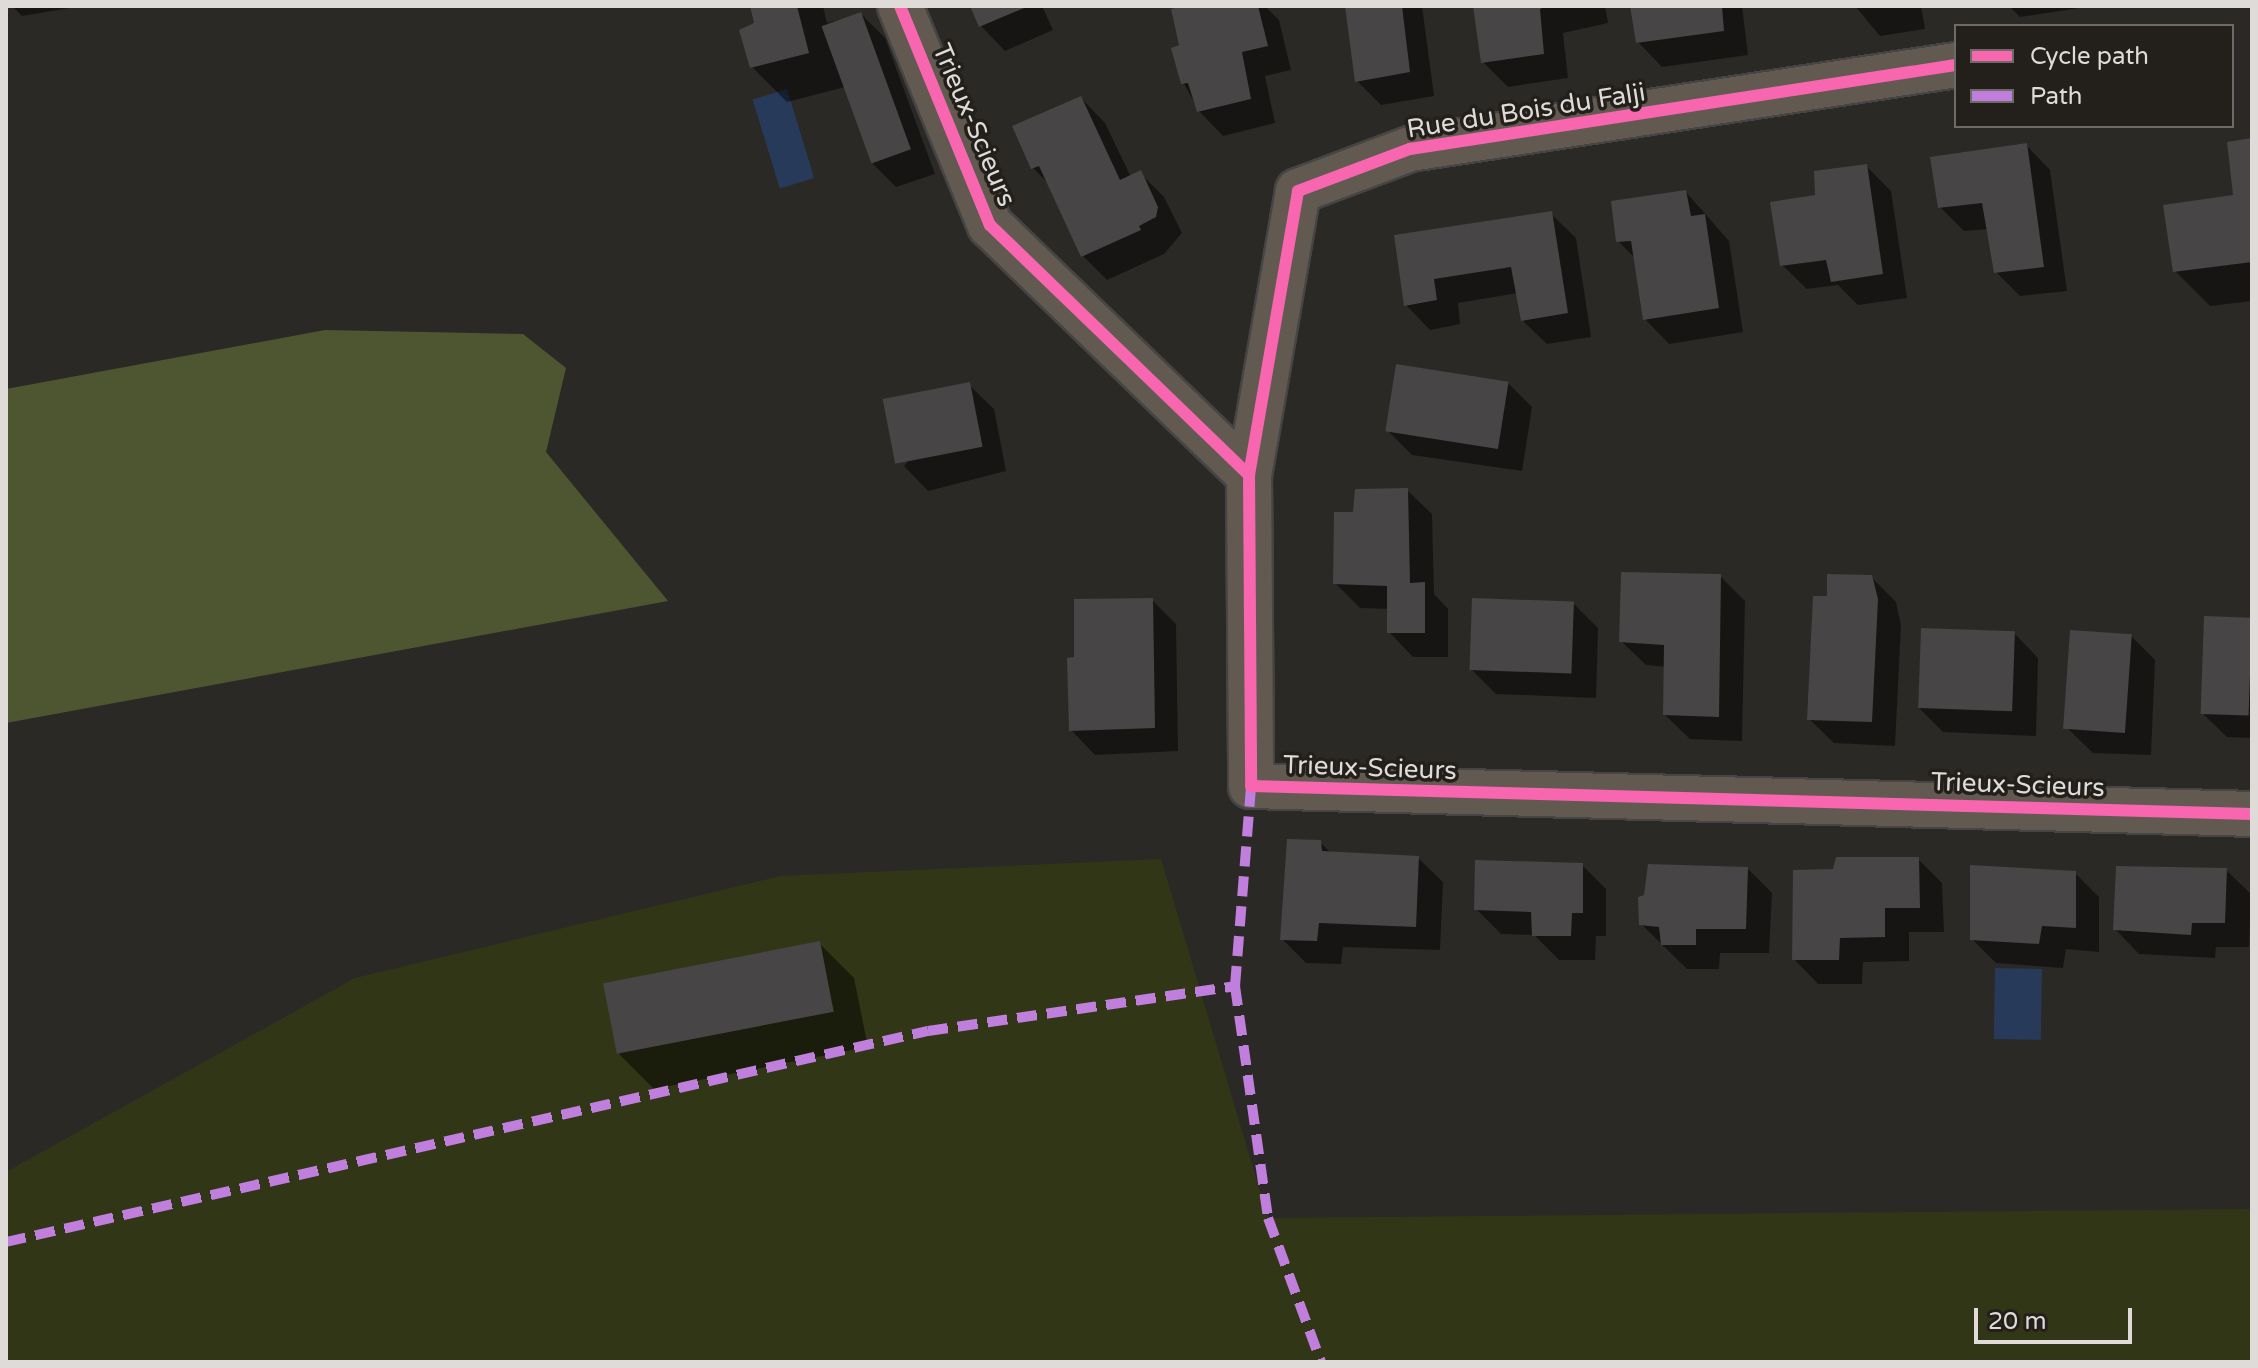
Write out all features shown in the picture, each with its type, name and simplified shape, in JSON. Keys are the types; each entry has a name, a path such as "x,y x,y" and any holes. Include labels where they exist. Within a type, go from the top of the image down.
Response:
{"street":[{"name":"Trieux-Scieurs","path":"900,6 990,225 1249,475 1251,786 2252,814"},
{"name":"Rue du Bois du Falji","path":"1249,475 1298,191 1410,149 1954,65"}],"green space":[{"path":"325,330 523,334 566,368 546,452 668,601 6,723 6,389"},
{"path":"1161,859 1268,1218 2252,1209 2252,1362 6,1362 6,1172 355,978 781,876"}],"water":[{"path":"787,89 814,178 780,188 753,100"},
{"path":"1995,968 2042,969 2041,1040 1994,1039"}],"building":[{"path":"750,6 797,6 809,53 750,68 739,30 754,23"},
{"path":"970,6 1029,6 979,27"},
{"path":"1183,6 1258,6 1268,46 1242,52 1251,99 1197,112 1188,83 1181,84 1171,48 1179,45 1171,9"},
{"path":"1345,6 1402,6 1410,72 1355,82"},
{"path":"1473,6 1547,6 1540,9 1544,54 1481,63"},
{"path":"1630,6 1722,6 1724,31 1636,43"},
{"path":"861,12 911,149 871,164 822,26"},
{"path":"1081,96 1120,180 1141,170 1158,207 1156,217 1139,226 1141,230 1081,257 1039,166 1031,169 1012,126"},
{"path":"2252,138 2252,262 2173,272 2163,205 2233,195 2227,142"},
{"path":"2027,143 2044,267 1994,273 1982,203 1938,208 1930,157"},
{"path":"1867,164 1883,274 1831,282 1826,260 1780,266 1770,202 1815,195 1814,171"},
{"path":"1686,190 1691,216 1705,214 1719,308 1643,320 1631,241 1616,242 1611,201"},
{"path":"1552,211 1568,313 1521,321 1511,267 1434,279 1437,300 1404,306 1394,235"},
{"path":"1396,364 1509,382 1498,449 1385,431"},
{"path":"970,382 983,447 895,464 883,399"},
{"path":"1408,488 1410,583 1425,582 1425,633 1387,633 1387,586 1333,584 1334,512 1353,512 1355,489"},
{"path":"1621,572 1721,574 1719,717 1663,715 1664,645 1619,642"},
{"path":"1827,574 1872,575 1878,599 1872,722 1807,720 1813,596 1827,596"},
{"path":"1153,598 1155,728 1069,731 1067,658 1074,657 1074,599"},
{"path":"1472,598 1574,602 1571,674 1469,670"},
{"path":"2204,616 2252,618 2249,716 2201,714"},
{"path":"1921,628 2015,631 2012,711 1918,708"},
{"path":"2070,630 2132,634 2125,733 2063,729"},
{"path":"1287,839 1321,840 1322,851 1419,856 1416,927 1319,923 1317,941 1280,940"},
{"path":"1836,857 1919,857 1920,908 1885,908 1885,937 1840,938 1839,960 1792,960 1793,870 1833,869"},
{"path":"1475,860 1583,863 1583,913 1572,913 1571,936 1532,936 1531,912 1474,910"},
{"path":"1648,864 1748,867 1746,929 1696,929 1696,945 1661,945 1659,927 1639,925 1638,897 1644,895"},
{"path":"1970,865 2076,871 2076,928 2042,926 2039,944 1970,940"},
{"path":"2116,866 2227,868 2225,923 2192,923 2191,935 2113,930"},
{"path":"820,941 834,1012 617,1054 603,983"}],"marked path":[{"path":"6,1242 928,1031 1235,986 1251,786"},
{"path":"1235,986 1268,1218 1321,1362"}],"cycle path":[{"path":"900,6 990,225 1249,475 1251,786 2252,814"},
{"path":"1249,475 1298,191 1410,149 1954,65"}]}
